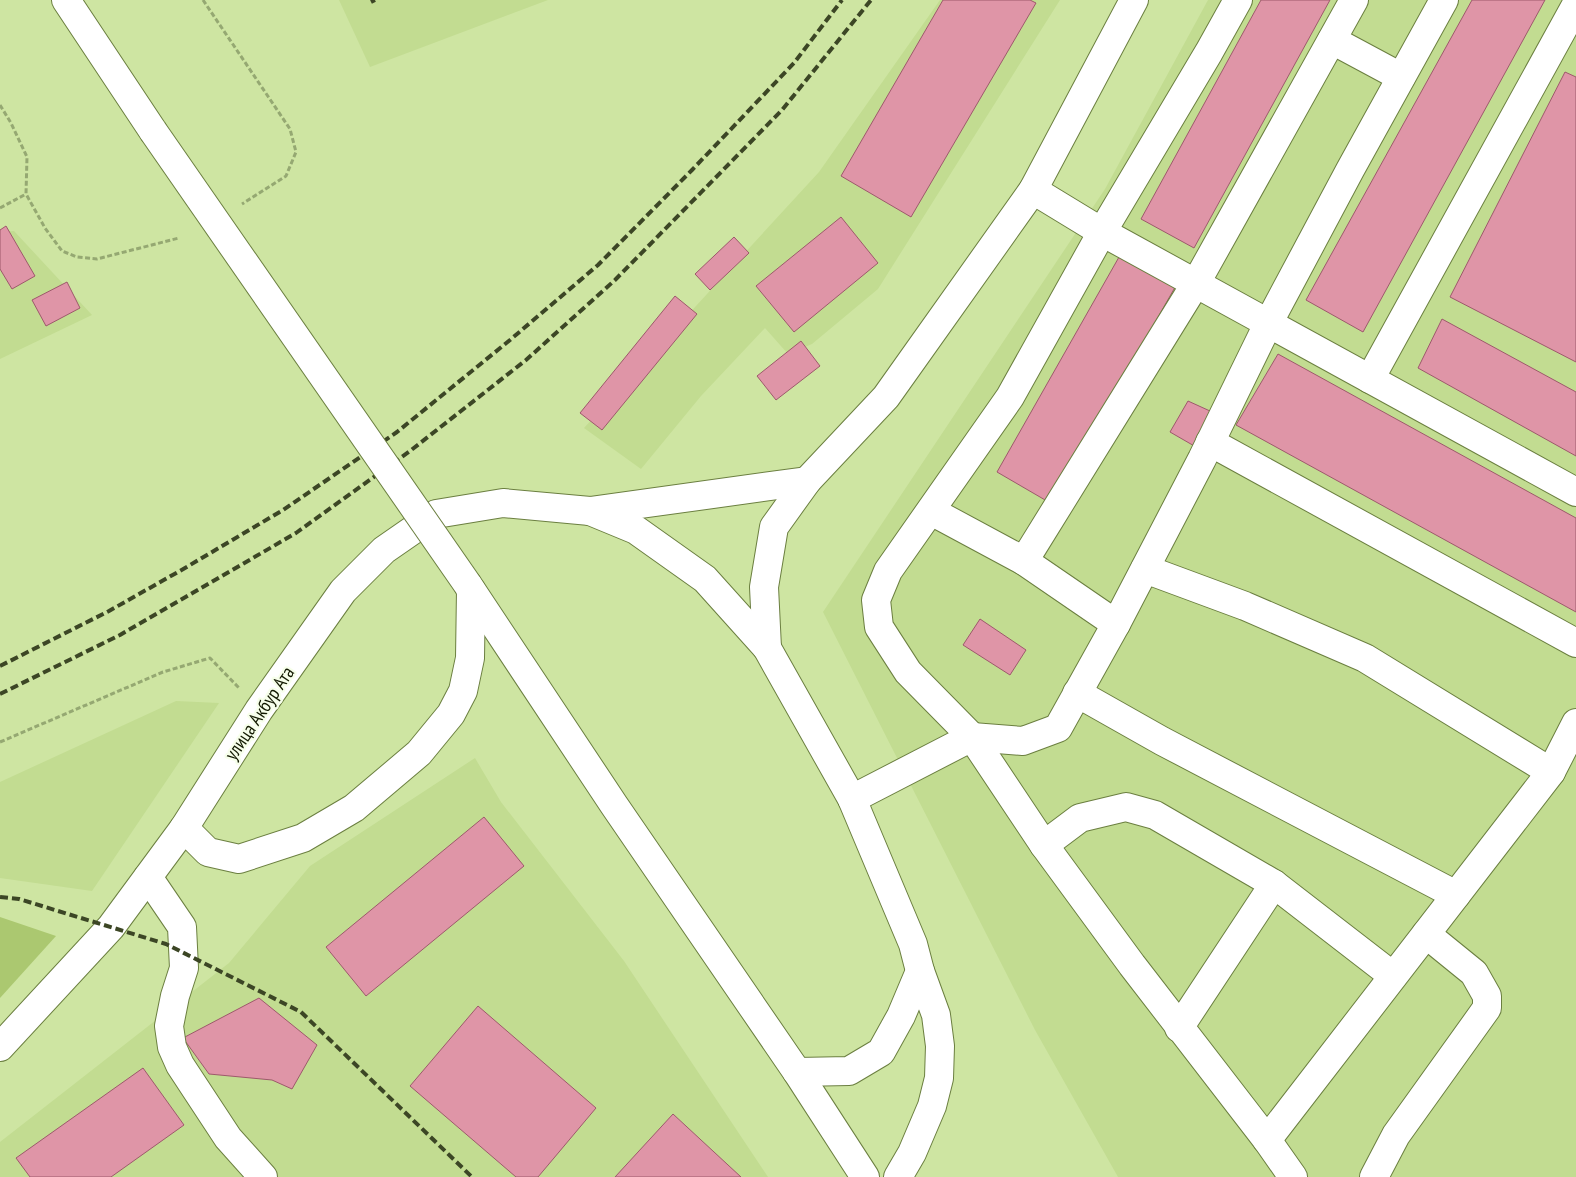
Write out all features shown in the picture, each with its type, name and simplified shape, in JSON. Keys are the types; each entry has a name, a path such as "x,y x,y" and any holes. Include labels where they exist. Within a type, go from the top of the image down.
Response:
{"main road":[{"path":"66,0 153,130 469,587 614,805 797,1072 865,1177"},
{"path":"767,648 764,587 774,527 807,481 886,397 1033,190 1134,0"},
{"path":"1238,0 1102,232 1010,397 888,571 876,600 879,627 908,672 972,737 1044,845 1132,965 1267,1140 1293,1177"},
{"path":"1024,561 1196,283 1354,0"},
{"path":"852,799 972,737 1023,741 1058,728 1145,568 1210,442 1268,322 1444,0"},
{"path":"1370,379 1576,5"},
{"path":"1332,40 1402,78"},
{"path":"1033,190 1102,232 1576,492"},
{"path":"1210,442 1576,643"},
{"path":"590,511 807,481"},
{"name":"улица Акбур Ата","path":"0,1047 111,927 184,828 260,710 343,591 384,550 436,514 503,503 590,511"},
{"path":"590,511 636,530 705,579 767,648 852,799 913,944 920,971 936,1015 940,1046 939,1078 927,1120 912,1153 898,1177"},
{"path":"931,511 1024,561 1116,624"},
{"path":"1145,568 1245,606 1365,658 1551,772"},
{"path":"184,828 208,852 239,859 302,838 354,808 419,753 451,714 463,691 470,658 469,587"},
{"path":"1077,693 1162,741 1456,895"},
{"path":"1267,1140 1551,772 1576,723"},
{"path":"1044,845 1080,818 1126,807 1155,816 1274,884 1393,976"},
{"path":"148,877 182,927 184,968 175,996 169,1026 172,1047 180,1065 228,1138 263,1177"},
{"path":"1180,1028 1274,884"},
{"path":"1374,1177 1396,1135 1487,1008 1487,996 1474,973 1426,934"},
{"path":"797,1072 849,1071 881,1052 901,1016 920,971"}],"path":[{"path":"203,0 290,129 296,152 286,176 242,204"},
{"path":"0,105 27,157 26,194 62,251 76,257 97,259 180,238"},
{"path":"0,208 26,194"},
{"path":"0,742 163,672 210,658 260,710"}],"shaded area":[{"path":"339,0 548,0 370,67"},
{"path":"940,0 1060,0 878,289 812,344 788,354 765,328 701,396 641,469 584,428 819,172"},
{"path":"1208,0 1576,0 1576,1177 1118,1177 1035,1030 823,612 1105,189"},
{"path":"14,231 92,315 0,359 0,232"},
{"path":"176,701 219,703 92,891 0,878 0,782"},
{"path":"475,758 501,802 624,961 768,1177 0,1177 0,1142 229,963 310,866"},
{"path":"0,917 56,936 0,998"}],"building":[{"path":"943,0 1030,0 1036,3 911,217 841,176"},
{"path":"1261,0 1330,0 1194,248 1141,219"},
{"path":"1472,0 1545,0 1363,332 1306,300"},
{"path":"1565,72 1576,77 1576,362 1450,297"},
{"path":"841,217 878,263 794,332 756,286"},
{"path":"6,226 35,276 12,289 0,269 0,230"},
{"path":"734,237 749,253 710,290 695,274"},
{"path":"1123,250 1178,282 1052,504 997,472"},
{"path":"67,282 80,308 46,326 32,300"},
{"path":"675,296 697,314 602,430 580,413"},
{"path":"1442,319 1576,392 1576,456 1418,368"},
{"path":"801,341 820,366 776,400 757,376"},
{"path":"1278,354 1576,518 1576,612 1236,425"},
{"path":"1188,401 1210,411 1196,447 1170,432"},
{"path":"980,619 1026,650 1010,675 963,645"},
{"path":"484,817 524,866 366,996 326,947"},
{"path":"259,998 317,1045 292,1089 272,1080 209,1074 183,1038"},
{"path":"478,1006 596,1108 538,1177 516,1177 410,1086"},
{"path":"143,1068 184,1125 111,1177 30,1177 16,1158"},
{"path":"673,1114 741,1177 615,1177"}],"railway":[{"path":"371,2 375,0"},
{"path":"0,666 109,611 185,568 283,510 397,432 598,265 794,63 842,0"},
{"path":"0,694 120,635 296,533 410,451 526,360 615,280 782,110 871,0"},
{"path":"0,897 19,899 166,944 301,1012 472,1177"}]}
